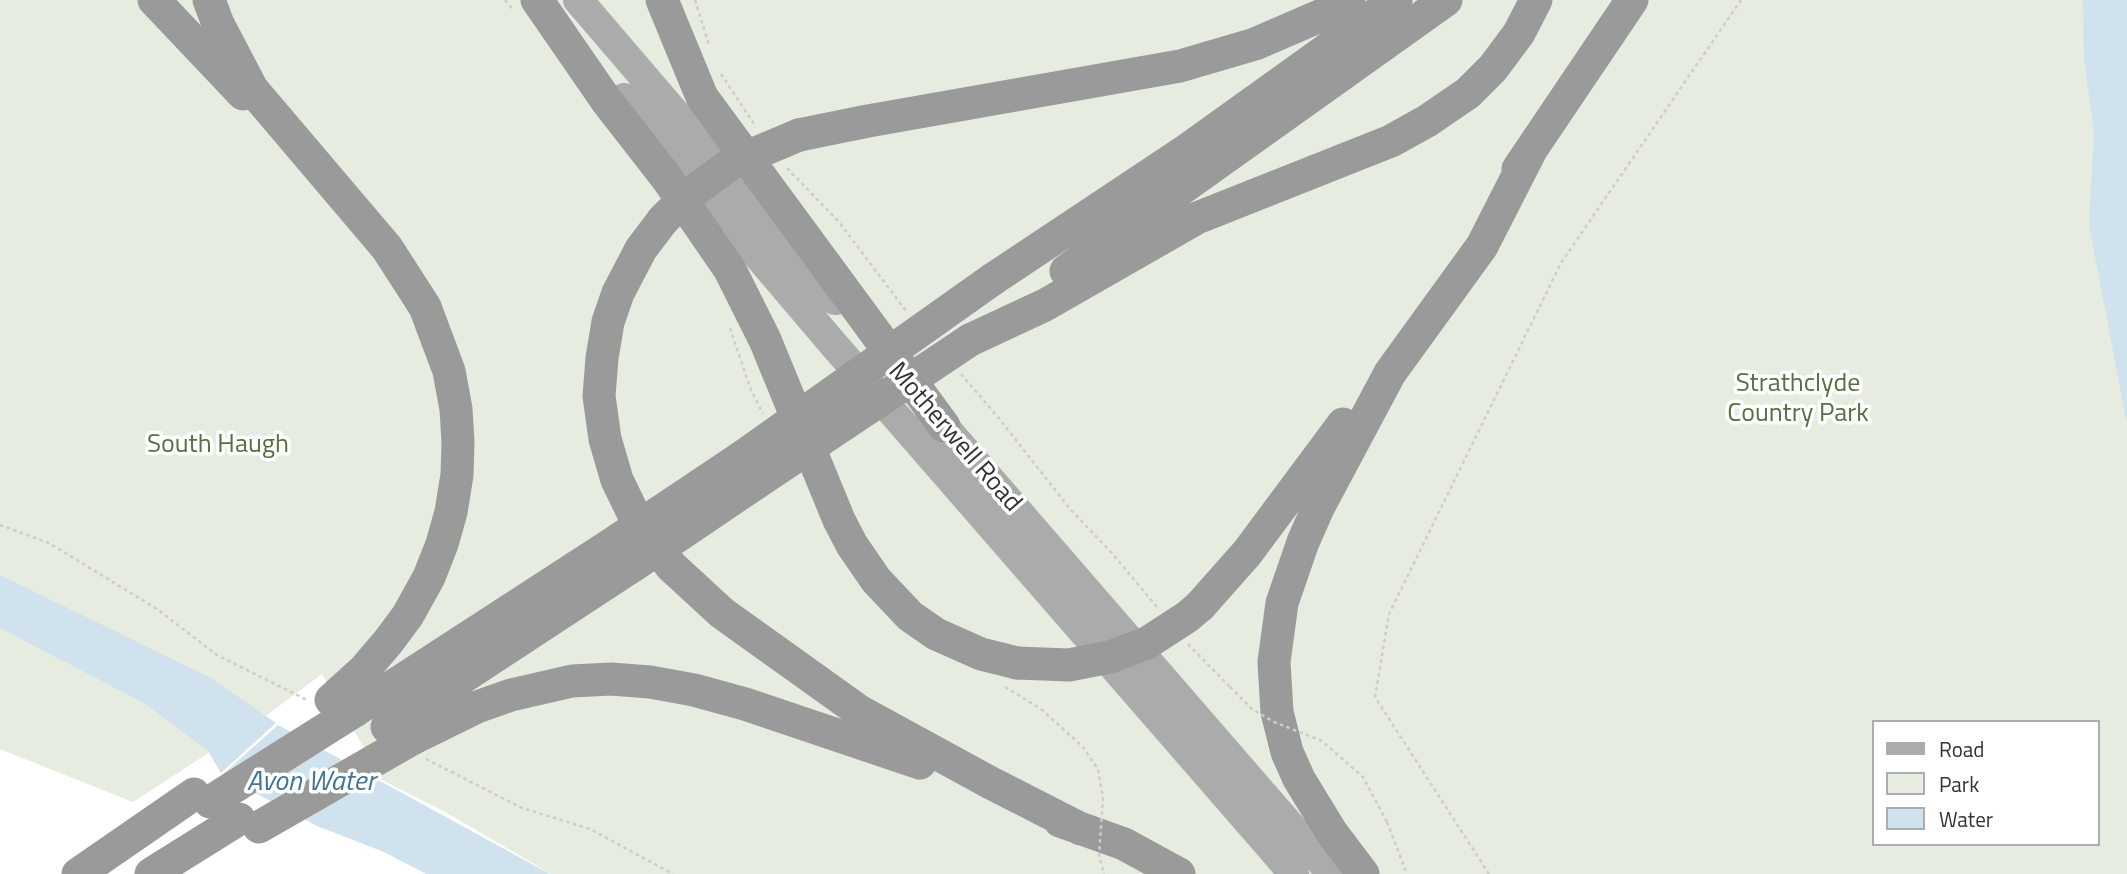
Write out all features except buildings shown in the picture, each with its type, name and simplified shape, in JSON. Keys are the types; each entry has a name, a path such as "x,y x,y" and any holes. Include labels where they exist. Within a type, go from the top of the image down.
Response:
{"highway":[{"path":"154,0 339,194"},
{"path":"209,0 218,24 252,89 387,248 425,307 449,371 456,409 457,475 442,544 429,577 408,615 364,670 344,705"},
{"path":"537,0 730,270 765,340 839,520 876,580 910,615 936,634 981,654 1017,663 1069,665 1110,657 1147,643 1166,632 1200,606 1247,553 1432,300 1632,0"},
{"path":"662,0 702,97 944,426"},
{"path":"1081,829 859,710 722,613 671,566 639,523 617,480 605,439 599,396 608,322 618,293 641,249 663,220 687,196 732,163 799,135 1180,66 1255,44 1312,20 1349,0"},
{"path":"749,470 993,279 1187,150 1396,0"},
{"path":"78,874 202,798 344,705 626,552 749,470 970,340 1446,0"},
{"path":"970,340 1045,305 1197,218 1379,146 1427,121 1468,93 1493,68 1518,33 1536,0"},
{"path":"1363,874 1332,833 1298,779 1287,751 1277,712 1274,662 1282,603 1303,542 1390,373 1482,246 1531,150"},
{"path":"170,874 399,733 626,552"},
{"path":"399,733 538,688 572,681 611,679 650,682 694,690 745,704 901,756 1124,844 1179,874"},
{"path":"94,874 202,798"},
{"path":"151,874 249,823"}],"main road":[{"name":"Motherwell Road","path":"544,0 678,163 834,345 1294,874"},
{"name":"Motherwell Road","path":"578,0 1332,874"}],"path":[{"path":"1489,874 1376,697 1389,614 1561,263 1741,0"},
{"path":"1230,687 1252,709 1274,722 1322,741 1363,777 1387,822 1407,874"},
{"path":"1041,709 1083,747 1098,769 1103,798 1099,855 1104,874"}],"green space":[{"path":"0,0 2127,0 2127,874 551,874 447,813 382,780 322,674 267,715 133,802 0,749"}],"water":[{"path":"2083,0 2127,0 2127,424 2089,225 2094,132 2084,60"},
{"name":"Avon Water","path":"0,575 211,678 276,723 221,773 208,751 144,703 0,628"},
{"name":"Avon Water","path":"278,725 550,874 426,874 384,852 317,826 222,775"}],"park label":[{"name":"Strathclyde Country Park","path":"1798,400"},
{"name":"South Haugh","path":"218,446"}]}
